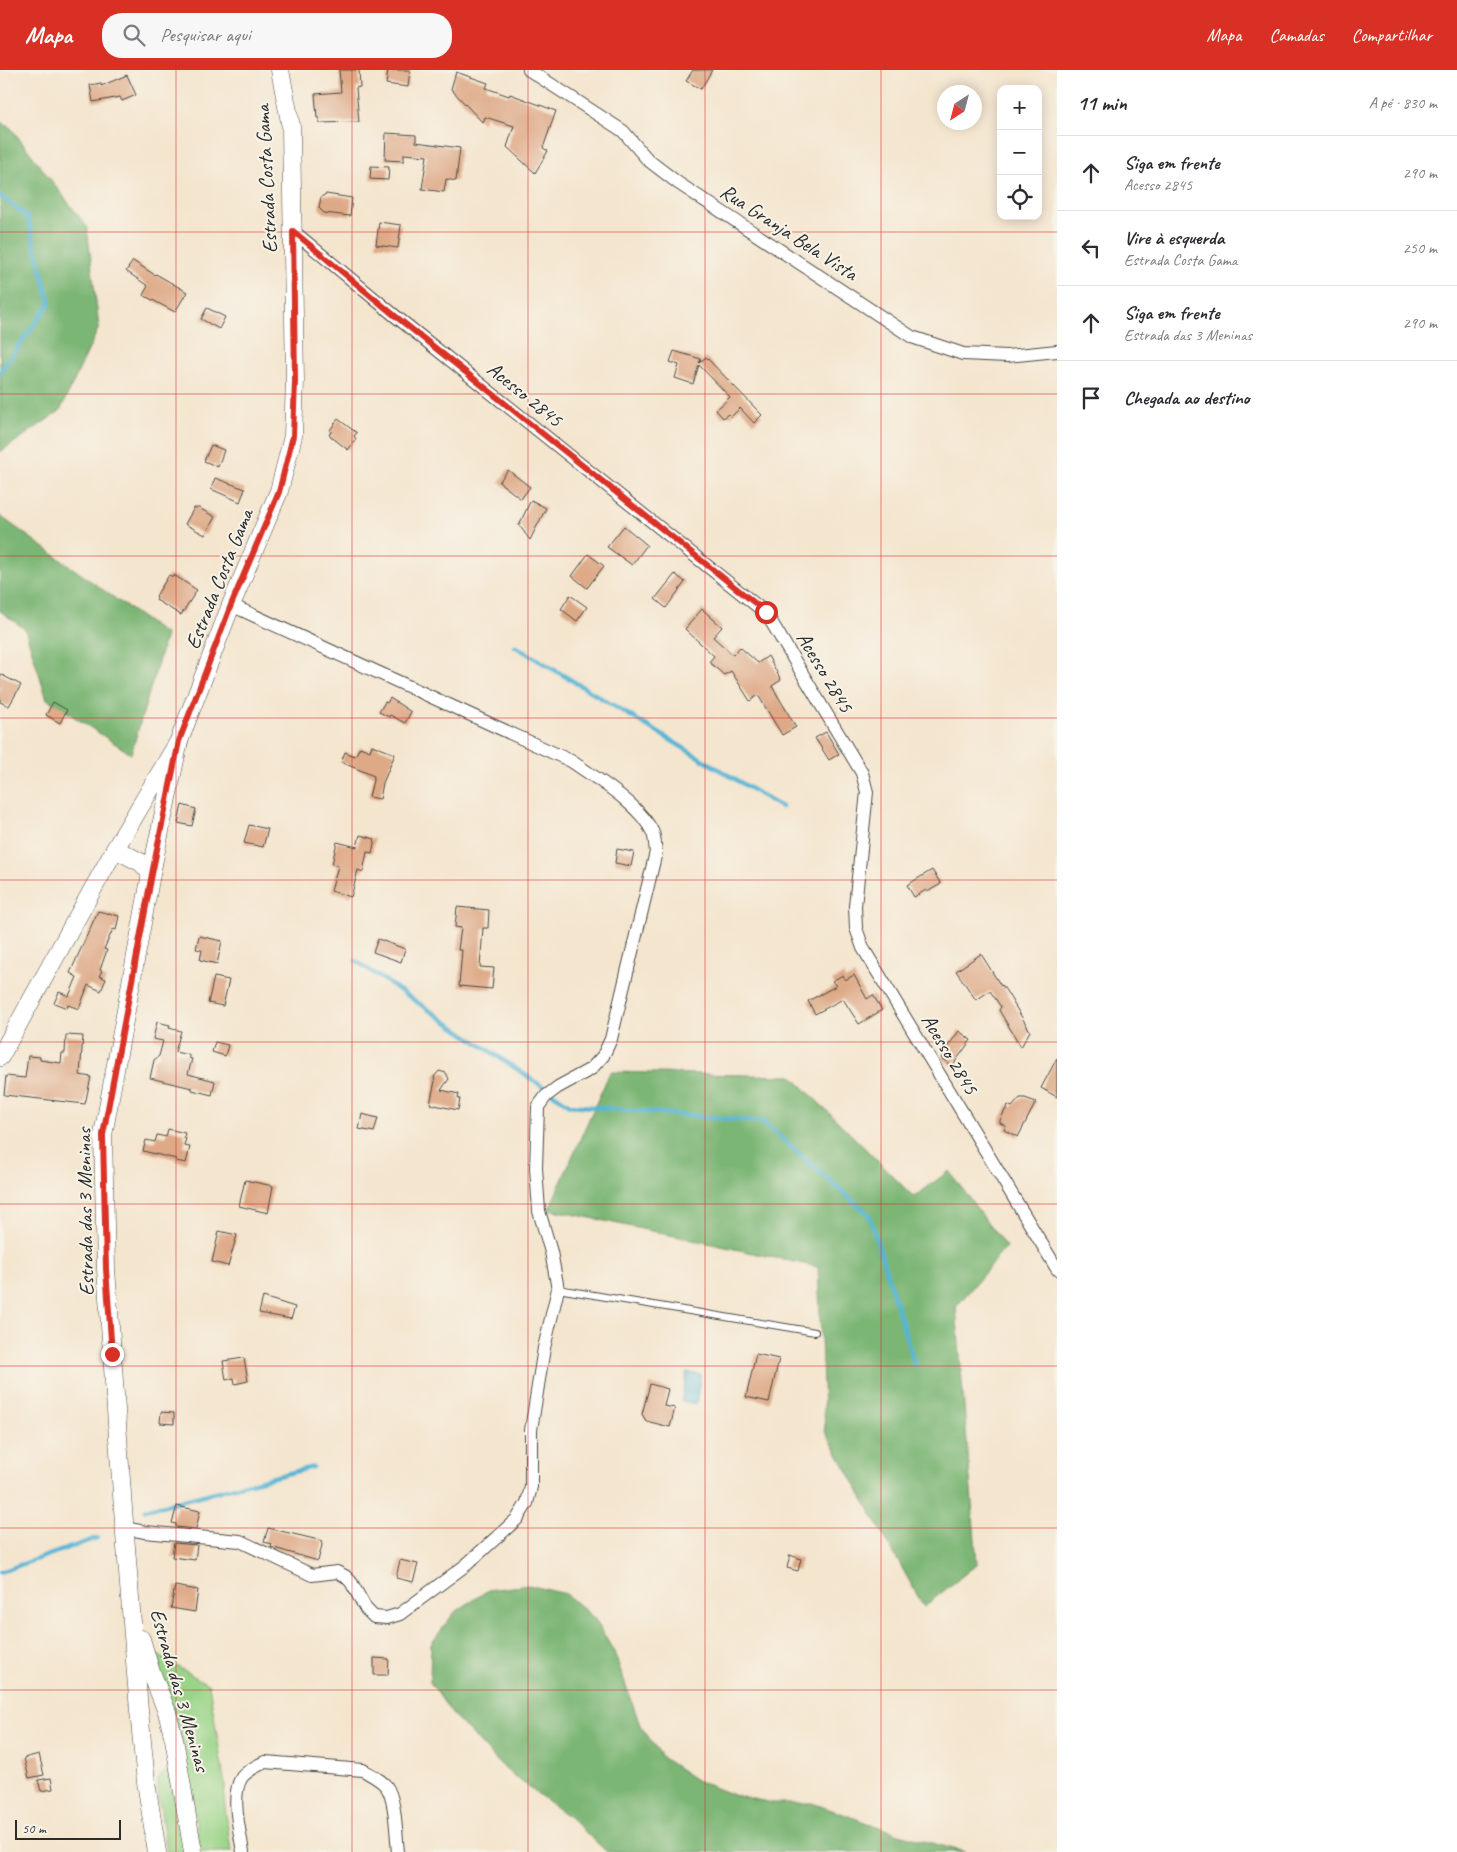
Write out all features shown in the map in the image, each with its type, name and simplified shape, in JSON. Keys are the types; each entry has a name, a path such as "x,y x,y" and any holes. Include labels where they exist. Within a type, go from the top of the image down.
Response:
{"main road":[{"name":"Estrada Costa Gama","path":"0,1057 115,849 179,741 231,605 279,492 293,436 295,381 291,127 280,70"},
{"name":"Estrada das 3 Meninas","path":"157,1852 146,1782 138,1711 124,1528 106,1269 103,1135 179,741"},
{"path":"115,849 142,863 152,874"},
{"name":"Estrada das 3 Meninas","path":"131,1600 150,1669 167,1712 174,1739 194,1852"}],"street":[{"name":"Rua Granja Bela Vista","path":"529,70 623,130 648,160 678,183 912,337 963,354 1007,356 1057,351"},
{"name":"Acesso 2845","path":"293,231 394,315 766,612 862,774 867,792 856,928 863,948 1057,1269"},
{"path":"124,1528 145,1532 240,1541 312,1575 337,1572 345,1576 350,1582 366,1609 374,1617 387,1618 400,1614 466,1565 517,1518 527,1503 531,1487 531,1430 544,1348 558,1289 551,1252 539,1211 536,1168 538,1107 546,1096 558,1086 591,1068 603,1056 611,1039 656,852 654,834 644,818 614,790 571,761 231,605"},
{"path":"243,1852 236,1800 237,1788 242,1777 252,1768 265,1762 363,1770 377,1778 386,1787 391,1798 398,1852"}],"lane":[{"path":"558,1289 815,1332"}],"green space":[{"path":"0,122 11,128 87,227 99,327 60,411 0,452"},
{"path":"0,516 166,635 131,754 47,699 25,629 0,611"},
{"path":"610,1072 792,1076 914,1197 949,1171 1006,1247 956,1307 977,1564 924,1607 825,1431 818,1267 549,1209"},
{"path":"528,1585 566,1594 595,1619 614,1652 640,1725 663,1758 696,1780 733,1795 773,1803 812,1803 899,1834 965,1852 607,1852 569,1817 506,1770 452,1714 430,1682 431,1644 454,1613 488,1590"},
{"path":"154,1653 209,1685 225,1786 224,1799 231,1852 201,1852 185,1753"},
{"path":"164,1772 174,1775 186,1852 167,1852 157,1785 157,1779"}],"water":[{"path":"687,1372 701,1375 696,1404 681,1401"}],"building":[{"path":"339,70 359,70 360,87 356,88 359,122 319,123 315,94 341,92"},
{"path":"388,70 410,70 408,87 386,84"},
{"path":"693,70 712,70 701,89 686,81"},
{"path":"456,72 488,83 486,88 509,96 510,94 556,111 543,148 548,151 535,173 507,147 514,126 485,117 483,123 451,89"},
{"path":"127,75 136,95 122,101 120,97 93,102 90,85 101,83 101,86"},
{"path":"386,133 416,135 416,142 460,148 456,181 446,179 444,192 422,189 427,156 404,154 404,161 385,160"},
{"path":"371,166 389,167 388,180 370,179"},
{"path":"326,194 352,198 350,216 324,213 319,208 321,197"},
{"path":"379,222 401,225 398,248 376,245"},
{"path":"133,261 187,292 175,312 143,295 148,286 126,271"},
{"path":"207,308 225,317 219,329 201,319"},
{"path":"674,351 701,359 699,363 706,357 762,415 754,423 740,408 731,417 728,414 723,418 716,410 730,397 699,365 693,384 675,378 679,365 670,362"},
{"path":"338,419 357,433 354,436 356,439 348,450 329,435 330,430"},
{"path":"211,445 224,450 218,467 204,461"},
{"path":"508,470 530,487 521,499 499,482"},
{"path":"215,478 245,489 240,502 211,489"},
{"path":"531,500 546,508 530,540 519,525"},
{"path":"194,508 199,508 215,517 205,535 185,524"},
{"path":"624,526 647,545 632,565 607,547"},
{"path":"588,554 604,566 587,588 572,576"},
{"path":"675,574 685,582 666,608 655,599"},
{"path":"169,575 173,577 174,575 197,590 181,615 156,600 156,596"},
{"path":"570,595 587,607 577,621 561,609"},
{"path":"702,609 722,627 713,637 733,655 740,647 758,663 768,656 781,680 772,686 796,727 782,735 758,695 750,701 731,671 724,675 709,662 714,656 685,629"},
{"path":"0,674 21,685 9,706 0,702"},
{"path":"390,698 411,712 405,723 390,715 389,717 379,712"},
{"path":"53,702 67,710 60,723 46,715"},
{"path":"826,732 839,754 829,760 815,738"},
{"path":"372,745 395,754 383,783 380,799 369,797 374,776 341,762 345,752 355,756 360,747 370,751"},
{"path":"182,805 196,809 192,826 178,823"},
{"path":"249,825 268,829 263,847 244,843"},
{"path":"360,835 375,839 372,853 367,852 363,872 358,870 351,897 331,891 338,866 332,864 337,842 357,847"},
{"path":"617,849 634,852 631,866 615,863"},
{"path":"932,870 941,884 914,897 907,885"},
{"path":"457,907 489,910 488,928 483,928 480,967 494,968 492,989 459,986 462,950 458,950 461,928 455,927"},
{"path":"98,911 119,916 116,930 113,929 104,949 107,950 99,976 106,979 101,991 88,985 79,1009 68,1005 67,1008 54,1003 59,992 69,996 77,977 70,973"},
{"path":"199,936 222,941 217,964 200,960 202,950 196,949"},
{"path":"378,939 405,949 401,962 373,952"},
{"path":"981,954 1030,1031 1021,1047 999,1010 1001,1007 990,991 976,1000 956,971"},
{"path":"843,975 845,980 854,975 867,999 873,995 882,1010 859,1024 843,999 815,1014 808,1001 836,986 832,981"},
{"path":"214,977 229,980 223,1006 208,1003"},
{"path":"157,1022 170,1025 169,1028 181,1031 175,1052 189,1055 189,1058 192,1059 188,1074 215,1081 212,1095 150,1078 154,1060 159,1056 163,1041 153,1039"},
{"path":"959,1031 971,1040 952,1066 941,1058"},
{"path":"66,1035 83,1036 80,1075 91,1077 85,1104 4,1095 6,1076 25,1078 28,1056 40,1057 40,1060 61,1063 62,1053 65,1053"},
{"path":"215,1042 228,1045 225,1056 212,1052"},
{"path":"1057,1058 1057,1097 1041,1088"},
{"path":"439,1071 446,1073 449,1079 441,1090 459,1094 458,1110 430,1104 435,1081 434,1077"},
{"path":"1020,1098 1036,1102 1018,1137 1004,1130 1006,1126 1000,1123 1000,1120 1008,1105 1012,1107"},
{"path":"362,1114 378,1118 374,1132 359,1129"},
{"path":"168,1129 185,1133 184,1146 190,1147 186,1163 143,1151 146,1140 155,1142 157,1135 166,1137"},
{"path":"245,1180 273,1186 268,1213 239,1206"},
{"path":"219,1231 237,1235 228,1266 212,1262"},
{"path":"263,1297 295,1307 291,1319 259,1313"},
{"path":"756,1354 779,1359 769,1402 746,1397"},
{"path":"244,1358 248,1381 235,1384 234,1378 226,1380 223,1361"},
{"path":"650,1384 668,1389 664,1406 675,1408 670,1427 646,1421 642,1414"},
{"path":"161,1412 174,1413 174,1424 160,1423"},
{"path":"177,1506 200,1511 196,1529 176,1527 176,1524 172,1523"},
{"path":"268,1528 323,1541 318,1561 271,1547 272,1544 264,1542"},
{"path":"174,1543 197,1545 195,1560 172,1557"},
{"path":"790,1555 801,1559 798,1571 787,1568"},
{"path":"400,1560 418,1564 413,1582 396,1578"},
{"path":"175,1586 198,1590 195,1612 171,1608"},
{"path":"374,1658 389,1659 388,1675 374,1675"},
{"path":"39,1754 44,1775 29,1778 24,1758"},
{"path":"51,1778 53,1789 41,1791 38,1780"}],"waterway":[{"path":"0,196 27,216 50,303 0,372"},
{"path":"515,646 781,807"},
{"path":"356,961 570,1105 763,1122 869,1215 915,1366"},
{"path":"145,1510 313,1467"},
{"path":"0,1572 97,1538"}],"route":[{"path":"112,1354 106,1269 103,1135 179,741 231,605 279,492 293,436 295,381 293,231 394,315 766,612"}]}
